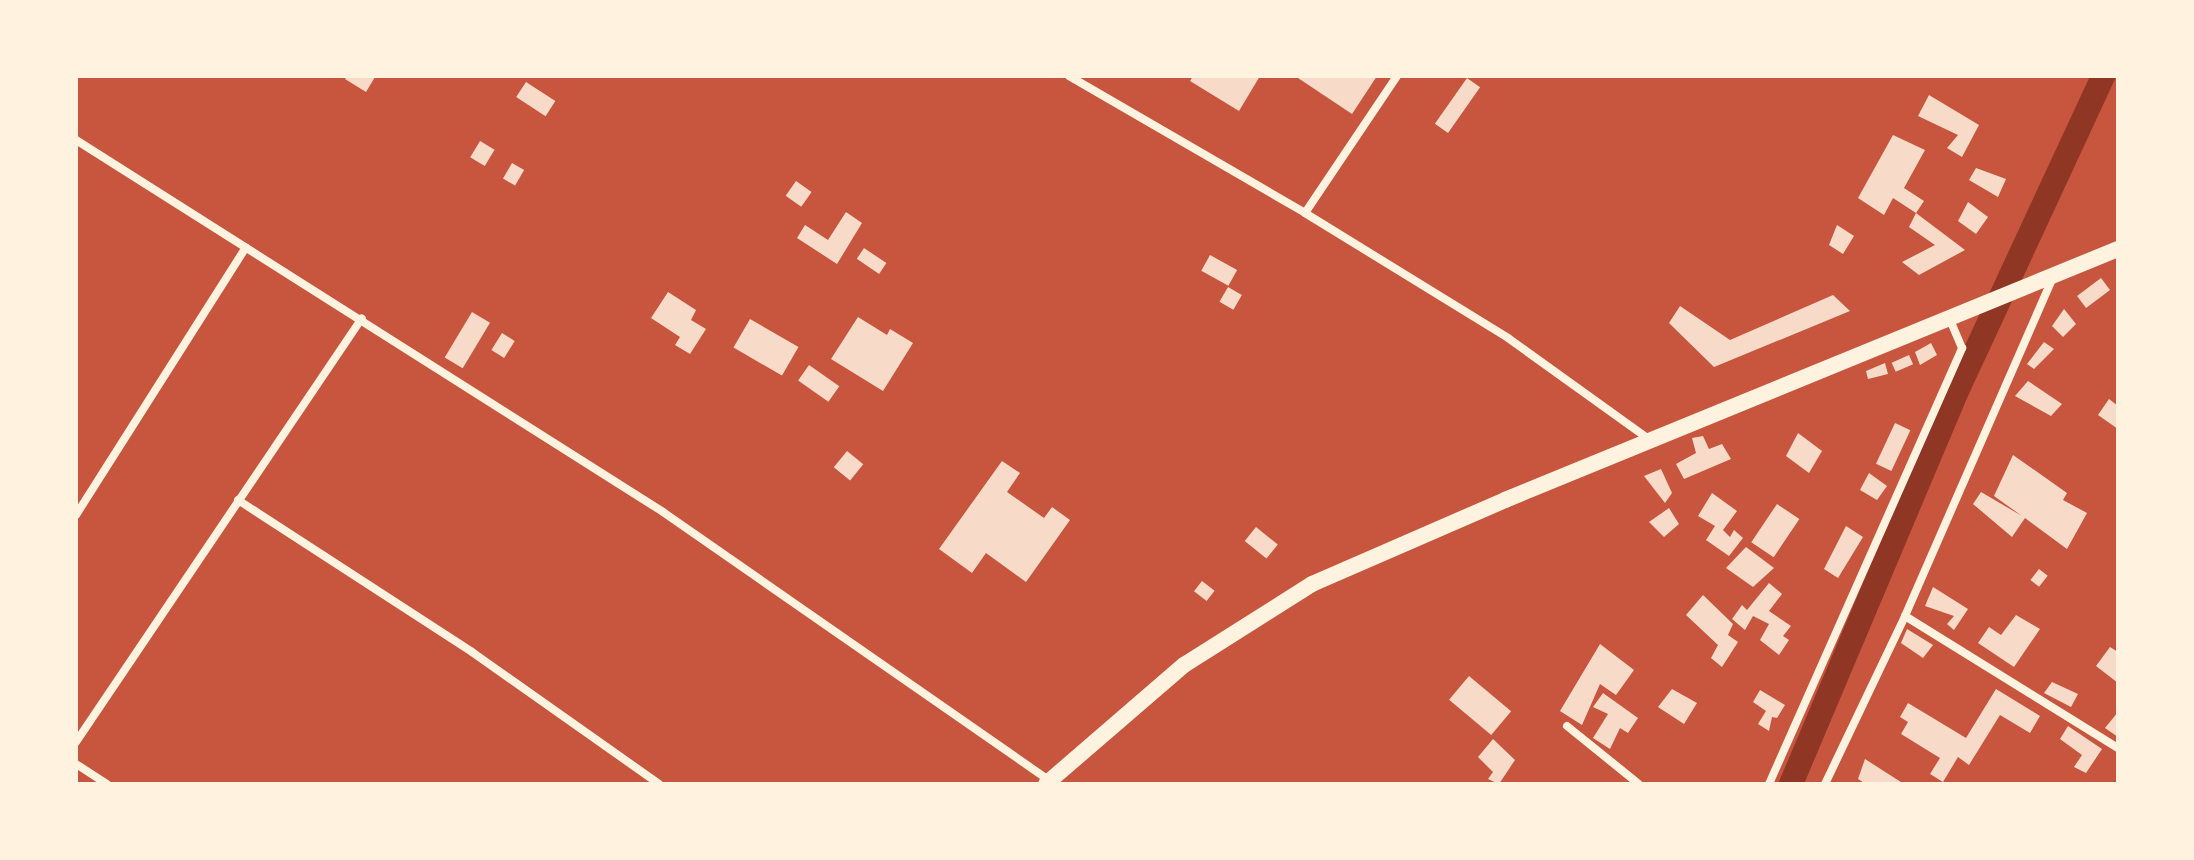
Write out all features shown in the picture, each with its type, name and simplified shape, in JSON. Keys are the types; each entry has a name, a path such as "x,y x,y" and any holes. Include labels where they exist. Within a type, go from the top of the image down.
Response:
{"main road":[{"path":"1048,782 1184,665 1312,584 1651,440 2118,249"}],"street":[{"path":"1069,76 1305,213 1508,338 1651,440"},
{"path":"1305,213 1397,76"},
{"path":"76,140 362,318 663,512 1048,782"},
{"path":"76,515 246,247"},
{"path":"1825,784 1905,616 2055,273"},
{"path":"1769,784 1962,348 1949,317"},
{"path":"76,742 362,318"},
{"path":"238,500 472,652 659,784"},
{"path":"1905,616 2118,748"},
{"path":"1567,726 1639,784"},
{"path":"76,764 107,784"}],"building":[{"path":"347,76 375,77 366,92 345,79"},
{"path":"1193,76 1260,76 1239,111 1190,81"},
{"path":"1295,76 1377,76 1352,114"},
{"path":"1467,78 1480,87 1448,133 1435,124"},
{"path":"526,82 555,101 546,116 516,97"},
{"path":"1929,95 1979,125 1962,157 1947,148 1958,135 1918,116"},
{"path":"1893,135 1925,150 1904,188 1924,201 1916,213 1893,198 1884,215 1858,198"},
{"path":"480,141 495,150 485,166 470,157"},
{"path":"512,163 524,170 515,186 503,179"},
{"path":"1976,168 2006,179 1998,197 1969,180"},
{"path":"796,181 812,192 801,207 786,196"},
{"path":"1968,202 1988,217 1976,234 1958,221"},
{"path":"846,212 862,223 837,264 797,238 805,225 828,240"},
{"path":"1916,213 1965,250 1919,275 1902,262 1935,245 1909,227"},
{"path":"1837,225 1854,236 1843,254 1829,245"},
{"path":"864,248 886,263 879,274 857,259"},
{"path":"1210,255 1237,270 1228,286 1201,271"},
{"path":"2101,278 2110,290 2086,308 2077,296"},
{"path":"1228,287 1242,295 1233,310 1220,302"},
{"path":"668,292 696,310 691,320 706,329 690,354 675,345 680,337 651,318"},
{"path":"1833,295 1850,311 1714,367 1669,323 1680,306 1730,340"},
{"path":"2064,309 2076,324 2063,337 2052,326"},
{"path":"472,312 490,323 463,368 445,357"},
{"path":"858,317 887,335 890,329 913,343 883,391 831,359"},
{"path":"750,319 798,347 782,376 734,348"},
{"path":"502,333 515,341 504,358 491,350"},
{"path":"2044,342 2054,349 2034,369 2027,364"},
{"path":"1931,343 1937,355 1920,365 1915,352"},
{"path":"1909,355 1913,364 1896,372 1892,363"},
{"path":"1885,363 1888,374 1868,379 1866,371"},
{"path":"809,365 839,386 828,402 798,381"},
{"path":"2028,381 2062,404 2051,416 2015,396"},
{"path":"2109,399 2118,406 2118,429 2098,415"},
{"path":"1895,423 1910,430 1891,471 1876,464"},
{"path":"1798,433 1822,451 1809,473 1786,456"},
{"path":"1703,436 1709,449 1722,444 1731,459 1684,479 1676,464 1696,453 1692,438"},
{"path":"847,451 863,464 850,481 834,467"},
{"path":"2013,455 2067,493 2063,500 2087,513 2067,549 2025,518 2012,537 1973,504 1981,492 2022,516 1994,496"},
{"path":"1002,461 1020,473 1007,492 1044,518 1052,507 1070,520 1026,582 986,553 972,573 939,549"},
{"path":"1661,469 1672,493 1665,503 1644,476"},
{"path":"1869,473 1887,486 1877,500 1860,490"},
{"path":"1712,493 1737,511 1723,530 1730,537 1734,530 1743,538 1729,556 1706,540 1715,526 1698,516"},
{"path":"1777,504 1799,519 1774,557 1751,542"},
{"path":"1669,508 1679,524 1664,537 1649,522"},
{"path":"1846,526 1863,537 1838,578 1824,569"},
{"path":"1256,527 1278,545 1266,559 1245,541"},
{"path":"1746,547 1774,568 1753,587 1726,568"},
{"path":"2039,569 2048,576 2039,587 2030,580"},
{"path":"1202,581 1215,591 1207,601 1194,591"},
{"path":"1769,583 1782,594 1769,611 1791,626 1783,636 1789,640 1779,655 1760,640 1769,624 1753,616 1745,630 1732,619 1742,605 1747,610"},
{"path":"1933,587 1968,609 1954,630 1947,624 1954,616 1925,606"},
{"path":"1703,595 1733,624 1728,635 1738,642 1722,667 1711,658 1718,645 1686,615"},
{"path":"2016,615 2040,629 2014,667 1978,643 1989,627 2001,635"},
{"path":"1907,629 1933,645 1923,658 1901,643"},
{"path":"1600,644 1634,670 1616,695 1600,684 1582,725 1560,711"},
{"path":"2110,647 2118,652 2118,683 2096,666"},
{"path":"1469,676 1511,711 1491,735 1449,700"},
{"path":"2052,682 2078,694 2071,707 2044,693"},
{"path":"1672,689 1697,703 1684,724 1658,707"},
{"path":"1996,689 2040,716 2030,733 2000,715 1969,765 1958,757 1943,782 1930,774 1940,758 1901,734 1908,722 1900,717 1908,703 1966,738"},
{"path":"1760,690 1785,705 1777,718 1772,717 1769,731 1758,724 1766,711 1753,702"},
{"path":"1603,693 1638,718 1628,733 1620,728 1610,749 1593,738 1608,714 1593,707"},
{"path":"2118,712 2118,737 2105,728"},
{"path":"2068,726 2102,749 2086,773 2074,767 2082,755 2060,739"},
{"path":"1493,739 1515,760 1499,784 1488,779 1493,772 1478,757"},
{"path":"1865,759 1904,784 1866,784 1858,779"}],"waterway":[{"path":"1791,784 1958,389 2103,76"}]}
